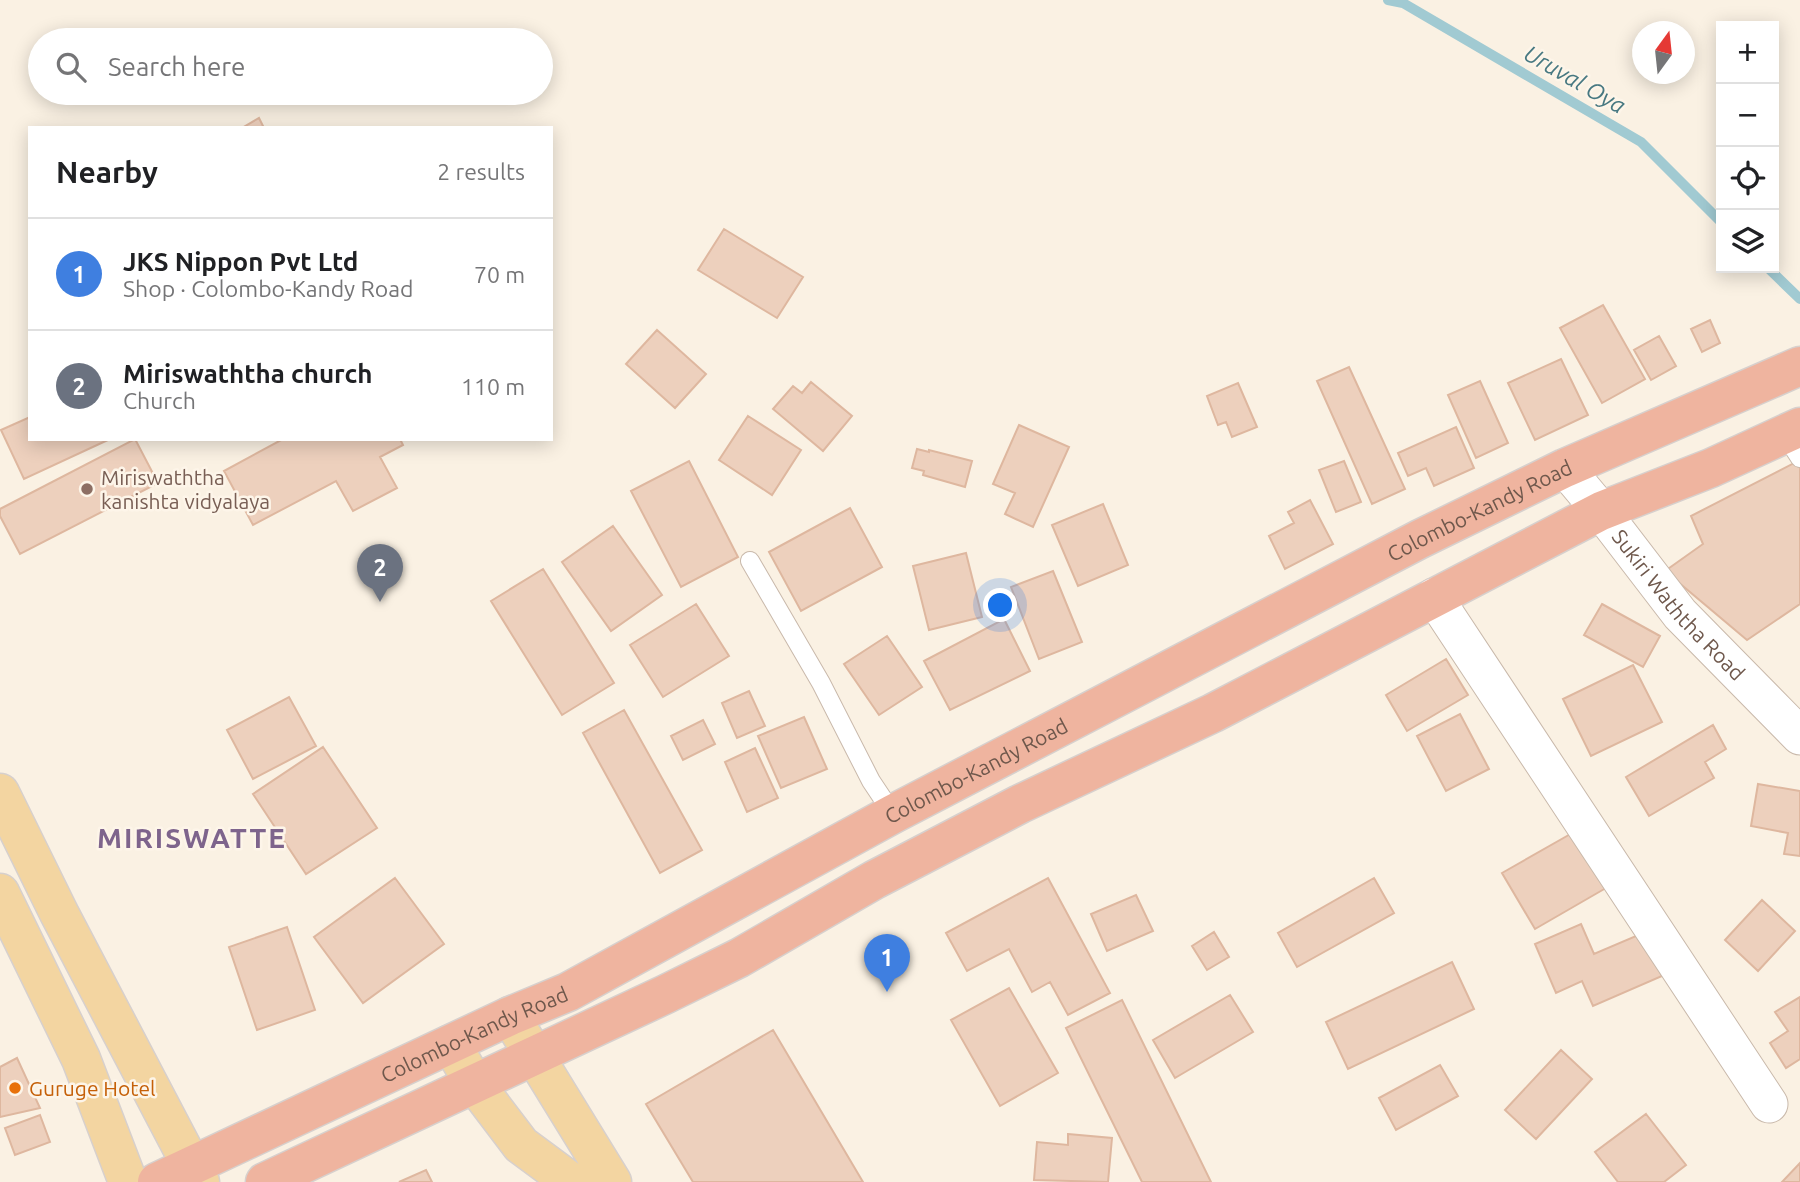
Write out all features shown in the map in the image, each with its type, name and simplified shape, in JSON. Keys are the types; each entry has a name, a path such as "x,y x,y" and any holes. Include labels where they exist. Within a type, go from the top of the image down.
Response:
{"highway":[{"name":"Colombo-Kandy Road","path":"156,1182 195,1173 451,1044 568,992 893,814 1420,539 1565,468 1800,366"},
{"name":"Colombo-Kandy Road","path":"265,1182 739,958 874,880 1020,804 1213,713 1601,511 1711,468 1795,440"}],"main road":[{"path":"0,793 59,913 195,1173"},
{"path":"0,893 81,1059 128,1182"},
{"path":"510,1016 612,1182"},
{"path":"451,1044 474,1083 521,1145 571,1182"}],"street":[{"name":"Sukiri Waththa Road","path":"1565,468 1680,614 1800,736"},
{"path":"1434,597 1769,1104"}],"lane":[{"path":"750,561 821,683 871,781 893,814"}],"building":[{"path":"259,118 263,126 245,126"},
{"path":"724,229 803,277 777,318 698,270"},
{"path":"1603,305 1645,379 1602,403 1560,328"},
{"path":"1710,320 1720,343 1702,352 1691,329"},
{"path":"657,330 706,374 675,408 626,364"},
{"path":"1659,336 1676,366 1651,380 1634,350"},
{"path":"1561,359 1588,415 1535,440 1508,383"},
{"path":"1349,367 1405,489 1372,504 1317,381"},
{"path":"1480,381 1508,443 1476,458 1448,395"},
{"path":"811,382 852,416 823,451 773,409 793,386 802,393"},
{"path":"1238,383 1257,427 1232,437 1226,422 1218,425 1207,396"},
{"path":"748,416 801,450 772,495 719,460"},
{"path":"28,418 28,441 106,441 24,479 1,430"},
{"path":"1019,425 1069,447 1033,527 1005,514 1015,493 993,484"},
{"path":"1456,427 1474,468 1434,486 1426,468 1408,476 1398,453"},
{"path":"131,441 136,441 158,483 20,554 0,516 0,509"},
{"path":"279,441 401,441 403,445 380,457 397,488 353,511 336,481 253,525 224,471"},
{"path":"917,449 972,461 965,487 923,475 924,471 912,468"},
{"path":"1800,460 1800,604 1747,640 1665,571 1703,544 1691,516"},
{"path":"689,461 738,557 681,587 631,491"},
{"path":"1344,461 1361,502 1336,512 1319,470"},
{"path":"1310,500 1333,544 1285,569 1269,536 1294,523 1288,512"},
{"path":"1103,504 1128,565 1078,586 1052,525"},
{"path":"850,508 882,567 801,611 769,552"},
{"path":"613,526 662,595 611,631 562,562"},
{"path":"966,553 982,617 929,630 913,566"},
{"path":"543,569 614,683 562,715 491,601"},
{"path":"1053,571 1082,642 1039,659 1011,587"},
{"path":"696,604 729,656 663,697 630,645"},
{"path":"1602,604 1660,636 1643,667 1584,635"},
{"path":"1004,619 1030,671 950,710 924,661"},
{"path":"887,636 922,687 879,715 844,664"},
{"path":"1446,659 1468,695 1407,731 1386,695"},
{"path":"1633,665 1662,722 1591,756 1563,699"},
{"path":"749,691 765,726 737,738 722,703"},
{"path":"289,697 316,746 253,779 227,730"},
{"path":"624,710 702,850 660,873 583,733"},
{"path":"1460,714 1489,769 1446,791 1417,736"},
{"path":"804,717 827,769 781,788 758,736"},
{"path":"703,720 715,744 683,760 671,736"},
{"path":"1713,725 1726,749 1705,762 1714,778 1649,816 1626,777"},
{"path":"323,747 377,828 306,874 253,794"},
{"path":"755,748 778,798 747,812 725,762"},
{"path":"1758,784 1800,791 1800,856 1784,854 1788,833 1751,826"},
{"path":"1574,832 1606,888 1535,929 1502,873"},
{"path":"395,878 444,944 363,1003 314,937"},
{"path":"1048,878 1110,993 1068,1015 1050,982 1032,992 1009,949 967,971 946,933"},
{"path":"1374,878 1394,913 1297,967 1278,933"},
{"path":"1136,895 1153,931 1107,951 1091,914"},
{"path":"1762,900 1795,931 1758,971 1725,940"},
{"path":"1581,924 1594,954 1643,933 1662,976 1593,1006 1582,981 1556,993 1535,944"},
{"path":"287,927 315,1010 257,1030 229,947"},
{"path":"1214,932 1229,957 1207,970 1192,946"},
{"path":"1452,962 1474,1009 1348,1069 1326,1022"},
{"path":"1009,988 1058,1073 1000,1106 951,1020"},
{"path":"1230,995 1253,1032 1175,1078 1153,1040"},
{"path":"1800,997 1800,1059 1786,1068 1770,1043 1788,1031 1775,1012"},
{"path":"1122,1000 1211,1182 1142,1182 1066,1028"},
{"path":"773,1030 863,1182 693,1182 646,1104"},
{"path":"1561,1050 1592,1079 1536,1139 1505,1110"},
{"name":"Guruge Hotel","path":"17,1058 40,1108 0,1117 0,1067"},
{"path":"1440,1065 1458,1096 1396,1130 1379,1098"},
{"path":"1646,1114 1686,1165 1664,1182 1618,1182 1595,1152"},
{"path":"40,1115 50,1142 15,1155 5,1128"},
{"path":"1068,1134 1112,1138 1108,1182 1034,1180 1037,1142 1068,1145"},
{"path":"1800,1163 1800,1182 1782,1182"},
{"path":"426,1170 432,1182 399,1182"}],"waterway":[{"name":"Uruval Oya","path":"1388,0 1403,3 1641,142 1716,217"},
{"name":"Uruval Oya","path":"1773,273 1800,299"}],"place":[{"name":"Miriswaththa kanishta vidyalaya","path":"87,489"},
{"name":"Miriswaththa church","path":"380,602"},
{"name":"JKS Nippon Pvt Ltd","path":"887,992"},
{"name":"Guruge Hotel","path":"15,1088"}],"district":[{"name":"MIRISWATTE","path":"192,837"}]}
